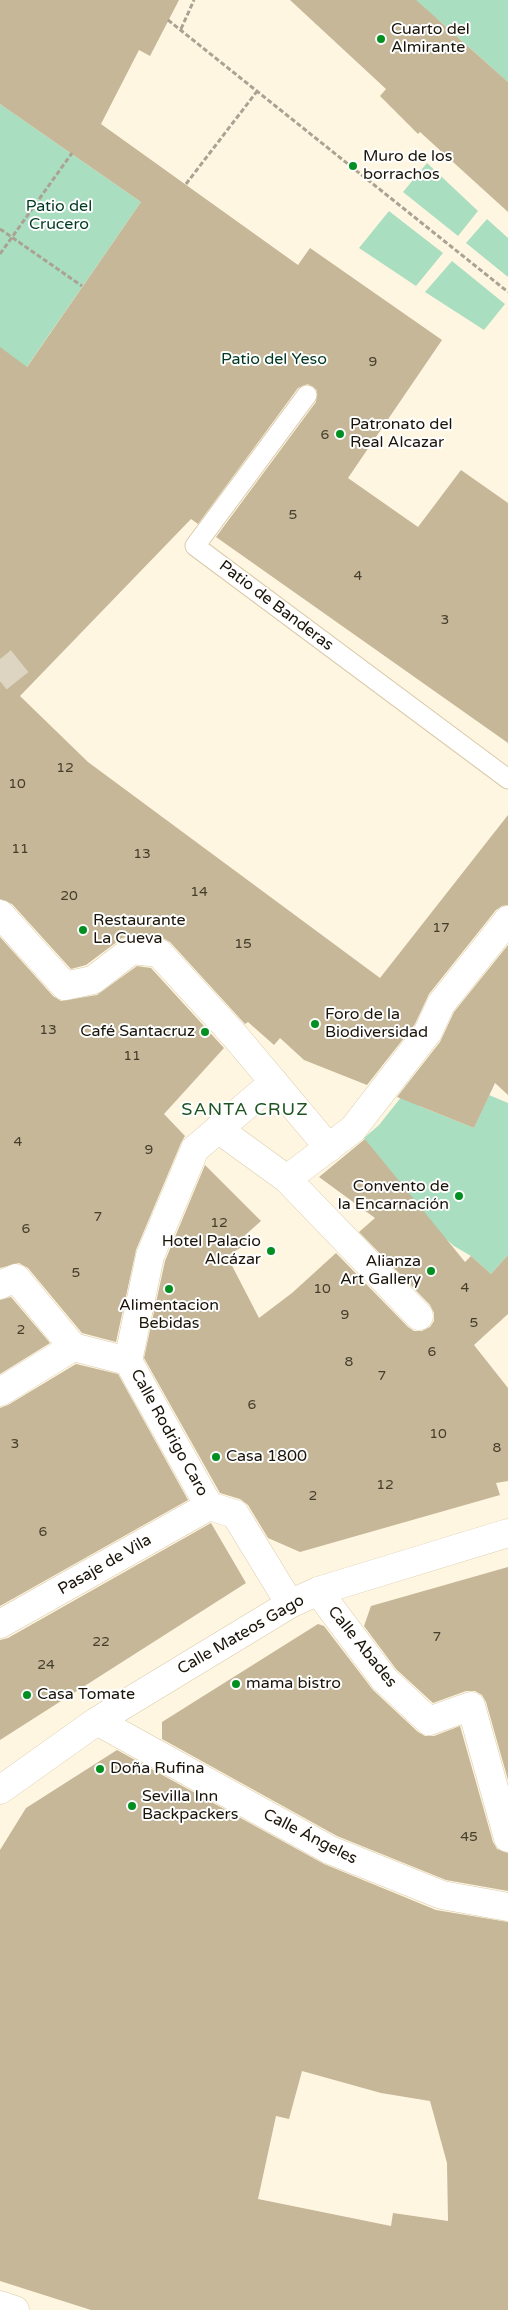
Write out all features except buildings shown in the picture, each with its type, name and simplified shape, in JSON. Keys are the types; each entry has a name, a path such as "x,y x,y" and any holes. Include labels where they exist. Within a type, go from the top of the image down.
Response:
{"street":[{"path":"0,914 65,986 93,980 132,950 159,953 235,1036 329,1148"},
{"path":"287,1179 353,1129 428,1032 441,1004 508,920"},
{"path":"274,1082 218,1129 287,1179 419,1316"},
{"name":"Calle Rodrigo Caro","path":"218,1129 195,1149 150,1256 128,1361 209,1506 235,1514 290,1604"},
{"path":"0,1285 16,1278 73,1347 128,1361"},
{"path":"0,1392 73,1347"},
{"name":"Pasaje de Vila","path":"0,1624 209,1506"},
{"name":"Calle Mateos Gago","path":"0,1790 97,1721 290,1604 318,1591 508,1533"},
{"name":"Calle Abades","path":"318,1591 384,1678 429,1721 471,1706 508,1838"},
{"name":"Calle Ángeles","path":"97,1721 330,1850 442,1896 508,1907"},
{"path":"0,2305 14,2310"}],"lane":[{"name":"Patio de Banderas","path":"307,395 195,546 508,778"}],"path":[{"path":"181,29 194,0"},
{"path":"168,20 258,90 508,292"},
{"path":"186,184 258,90"},
{"path":"0,254 72,153"},
{"path":"0,229 82,286"}],"green space":[{"path":"413,0 508,0 508,82 442,23"},
{"name":"Patio del Crucero","path":"0,104 141,202 26,368 0,348"},
{"path":"427,163 478,211 458,236 403,192"},
{"path":"389,211 443,253 416,286 359,248"},
{"path":"487,219 508,238 508,277 466,243"},
{"path":"452,261 505,304 484,330 425,292"},
{"name":"Convento de la Encarnación","path":"430,1061 419,1106 474,1128 489,1095 508,1103 508,1255 491,1274 471,1256 454,1246 440,1234 364,1138 379,1125"}],"tunnel":[{"path":"0,659 25,690"}],"place":[{"name":"Cuarto del Almirante","path":"381,39"},
{"name":"Muro de los borrachos","path":"353,166"},
{"name":"Patronato del Real Alcazar","path":"340,434"},
{"name":"Restaurante La Cueva","path":"83,930"},
{"name":"Foro de la Biodiversidad","path":"315,1024"},
{"name":"Café Santacruz","path":"205,1032"},
{"name":"Convento de la Encarnación","path":"459,1196"},
{"name":"Hotel Palacio Alcázar","path":"271,1251"},
{"name":"Alianza Art Gallery","path":"431,1271"},
{"name":"Alimentacion Bebidas","path":"169,1289"},
{"name":"Casa 1800","path":"216,1457"},
{"name":"mama bistro","path":"236,1684"},
{"name":"Casa Tomate","path":"27,1695"},
{"name":"Doña Rufina","path":"100,1769"},
{"name":"Sevilla Inn Backpackers","path":"132,1806"}],"district":[{"name":"SANTA CRUZ","path":"245,1110"}],"park label":[{"name":"Patio del Yeso","path":"274,360"}]}
